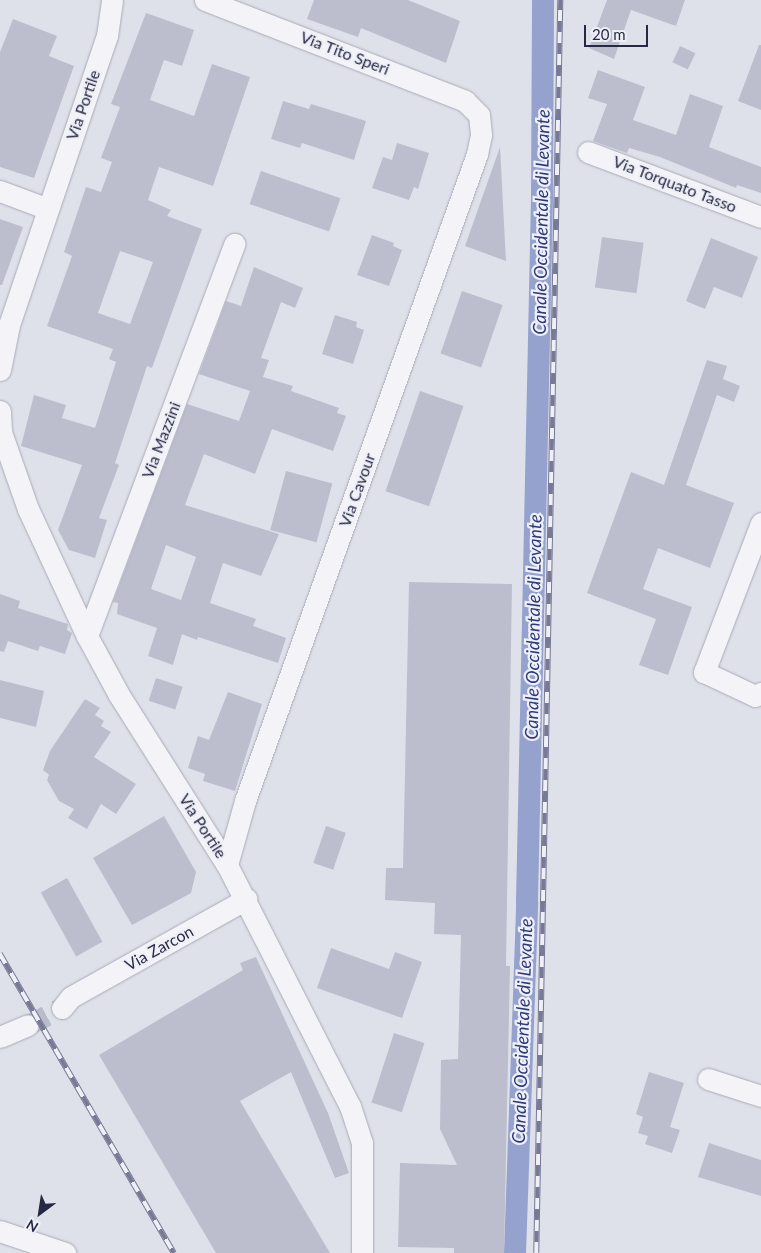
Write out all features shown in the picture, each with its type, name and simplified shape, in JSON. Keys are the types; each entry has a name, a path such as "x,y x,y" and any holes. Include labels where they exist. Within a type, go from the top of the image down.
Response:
{"street":[{"name":"Via Portile","path":"0,370 9,325 107,36 112,0"},
{"name":"Via Tito Speri","path":"205,0 430,85 466,101 479,115"},
{"name":"Via Cavour","path":"227,865 245,801 477,154 481,135 479,115"},
{"name":"Via Torquato Tasso","path":"588,152 761,216"},
{"path":"0,191 48,209"},
{"name":"Via Mazzini","path":"87,636 234,244"},
{"name":"Via Portile","path":"0,411 1,432 28,510 87,636 119,696 227,865 246,899 358,1125 362,1143 362,1253"},
{"path":"761,523 704,672 755,696 761,693"},
{"name":"Via Zarcon","path":"63,1002 246,899"},
{"path":"708,1079 761,1096"},
{"path":"0,1231 65,1253"}],"building":[{"path":"314,0 408,0 460,21 446,63 361,28 358,37 307,19"},
{"path":"607,0 685,0 676,26 631,10 614,59 589,48"},
{"path":"146,13 194,30 182,66 164,60 150,100 194,116 212,64 250,77 213,186 159,167 148,200 171,210 167,216 202,229 152,368 147,366 115,463 119,465 99,518 107,520 95,558 69,550 58,530 82,465 21,446 34,395 66,405 62,418 95,428 116,362 109,359 113,349 47,326 72,256 64,252 86,187 101,192 112,162 101,158 120,107 111,104","holes":["120,251 153,262 130,324 98,313"]},
{"path":"13,19 57,36 49,56 74,66 34,178 0,167 0,52"},
{"path":"759,45 761,45 761,110 738,101"},
{"path":"680,46 695,53 688,69 672,62"},
{"path":"598,70 645,87 633,120 676,135 690,94 723,106 709,147 761,167 761,193 737,185 736,188 660,157 629,148 627,153 593,141 607,104 588,98"},
{"path":"283,101 309,109 311,104 366,121 354,160 302,143 300,148 271,139"},
{"path":"397,143 429,153 418,189 414,187 409,200 372,188 383,157 392,160"},
{"path":"500,147 506,261 465,246"},
{"path":"261,171 340,198 329,231 250,204"},
{"path":"0,219 23,227 2,285 0,285"},
{"path":"372,235 394,243 393,246 402,250 389,286 357,275"},
{"path":"602,237 644,243 636,293 595,288"},
{"path":"711,238 758,257 742,298 714,287 705,309 686,301"},
{"path":"254,267 303,288 295,308 281,302 261,358 269,360 263,377 293,386 291,391 339,408 337,413 346,416 333,451 272,429 255,474 204,454 185,505 279,534 261,576 223,563 210,603 256,619 253,626 286,638 278,663 198,637 197,640 182,634 173,665 148,656 157,628 117,614 118,603 113,602 187,404 239,421 250,391 199,374 226,301 241,306","holes":["166,545 196,557 181,600 151,589"]},
{"path":"462,291 503,305 481,367 441,353"},
{"path":"335,315 357,322 356,327 364,330 353,364 322,354"},
{"path":"707,360 727,366 723,379 740,386 734,402 717,395 686,485 734,503 710,568 658,548 643,589 692,607 668,675 639,665 656,619 587,593 631,472 664,485"},
{"path":"420,391 463,406 429,506 385,491"},
{"path":"286,471 332,483 317,542 270,530"},
{"path":"409,582 512,584 506,966 510,966 504,1253 454,1253 454,1248 398,1247 400,1163 457,1165 440,1129 441,1060 458,1059 461,935 434,934 435,903 385,900 386,868 403,868"},
{"path":"0,594 20,601 18,608 68,624 67,630 72,633 65,654 40,646 38,651 8,641 4,652 0,651"},
{"path":"156,678 183,687 175,709 149,701"},
{"path":"0,680 44,691 36,727 0,718"},
{"path":"228,692 262,704 235,791 203,781 205,774 188,768 198,736 209,740"},
{"path":"85,699 100,708 95,715 104,721 101,726 111,732 94,757 136,784 116,814 101,804 87,829 68,818 74,809 59,801 47,780 49,775 43,770 50,751"},
{"path":"164,816 196,872 191,893 132,925 93,858"},
{"path":"326,826 346,833 333,870 313,863"},
{"path":"67,878 102,942 76,956 41,893"},
{"path":"331,948 389,969 395,952 422,962 402,1018 317,988"},
{"path":"256,957 328,1113 349,1173 335,1178 291,1072 240,1101 330,1253 216,1253 99,1055 243,970 240,963"},
{"path":"394,1033 424,1043 402,1112 371,1102"},
{"path":"649,1072 684,1083 670,1127 680,1130 672,1153 645,1144 648,1136 638,1133 643,1117 636,1114"},
{"path":"709,1143 761,1160 761,1196 698,1177"}],"waterway":[{"name":"Canale Occidentale di Levante","path":"515,1253 527,902 542,197 543,0"}],"tunnel":[{"path":"28,1025 62,1008"}],"railway":[{"path":"536,1253 560,0"},
{"path":"0,954 174,1253"}]}
